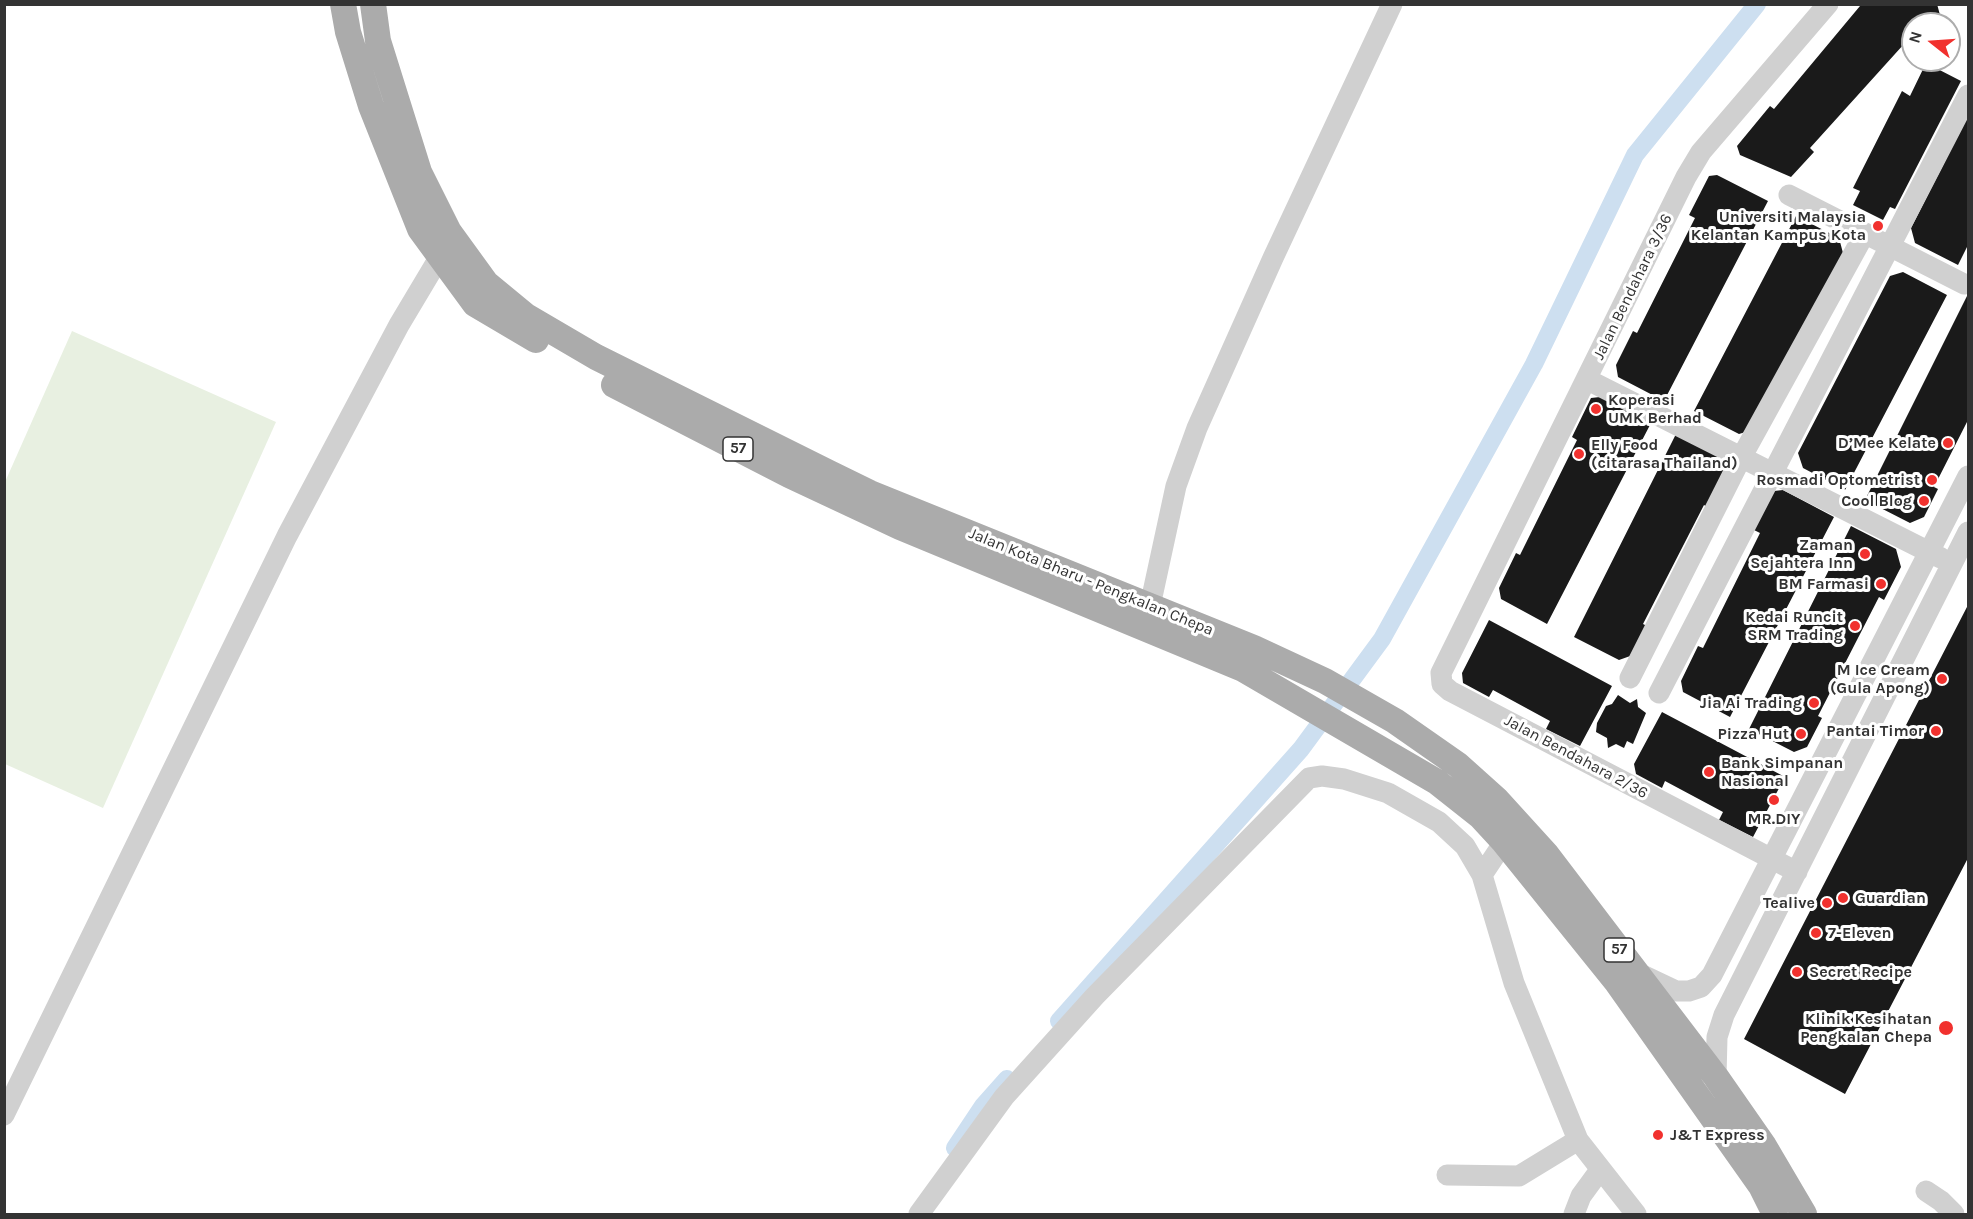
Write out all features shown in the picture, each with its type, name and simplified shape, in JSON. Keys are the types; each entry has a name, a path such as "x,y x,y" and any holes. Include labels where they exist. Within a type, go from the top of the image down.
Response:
{"main road":[{"name":"Jalan Kota Bharu - Pengkalan Chepa","path":"343,4 348,32 371,106 420,229 439,258 475,304 581,368 768,465 900,527 1243,669 1437,782 1480,816 1504,842 1616,981 1761,1186 1775,1215"},
{"name":"Jalan Kota Bharu - Pengkalan Chepa","path":"373,4 378,41 419,172 449,231 486,283 526,316 596,357 870,493 1254,648 1325,681 1395,722 1458,765 1497,800 1547,855 1716,1077 1764,1146 1804,1215"}],"street":[{"path":"1150,606 1176,486 1197,428 1273,258 1392,4"},
{"name":"Jalan Bendahara 3/36","path":"1479,597 1701,152 1828,4"},
{"path":"1659,693 1968,95"},
{"path":"1789,195 1964,284"},
{"path":"1630,678 1755,432 1865,233"},
{"path":"4,1115 287,536 399,325 439,258"},
{"path":"1588,380 1952,564"},
{"path":"1755,432 1786,448"},
{"path":"1635,971 1676,991 1689,991 1701,987 1713,975 1774,860 1968,476"},
{"path":"1716,1077 1714,1056 1724,1015 1968,532"},
{"name":"Jalan Bendahara 2/36","path":"1479,597 1442,673 1442,684 1450,691 1797,872"},
{"path":"919,1215 1011,1088 1095,996 1309,778 1322,776 1344,779 1388,793 1439,822 1466,846 1482,875 1514,983 1578,1140 1636,1215"},
{"path":"1482,875 1504,842"},
{"path":"1446,1175 1519,1176 1578,1140"},
{"path":"1574,1215 1581,1196 1600,1170"},
{"path":"1926,1191 1954,1215"}],"green space":[{"path":"72,331 276,422 103,808 5,764 5,482"}],"building":[{"path":"1857,4 1937,4 1939,12 1901,12 1901,47 1810,148 1814,152 1791,177 1740,155 1737,146 1770,106 1774,109 1860,6"},
{"path":"1922,72 1944,72 1961,81 1895,209 1890,207 1883,220 1853,205 1860,191 1853,188 1902,91 1910,96"},
{"path":"1968,116 1968,245 1958,265 1915,243 1911,228"},
{"path":"1717,175 1768,201 1664,401 1618,377 1616,365 1633,331 1637,333 1695,218 1689,215 1709,176"},
{"path":"1796,216 1839,238 1843,253 1752,430 1739,434 1694,411"},
{"path":"1903,272 1947,295 1845,490 1803,468 1798,453 1890,276"},
{"path":"1967,296 1968,420 1934,487 1938,489 1924,517 1910,523 1865,500"},
{"path":"1600,397 1651,423 1547,624 1501,599 1499,588 1516,553 1520,555 1577,440 1572,437 1591,398"},
{"path":"1676,434 1721,457 1726,475 1709,508 1704,505 1643,624 1647,626 1633,655 1619,660 1574,637"},
{"path":"1783,490 1834,517 1730,717 1683,692 1681,681 1698,646 1703,648 1760,533 1754,530 1774,491"},
{"path":"1851,526 1896,549 1901,567 1884,600 1879,597 1818,716 1822,718 1807,747 1794,752 1749,729"},
{"name":"Pantai Timor","path":"1968,605 1968,858 1845,1094 1744,1039"},
{"path":"1489,620 1612,686 1580,746 1546,729 1550,721 1493,690 1489,697 1463,683 1462,673"},
{"path":"1618,695 1630,703 1637,699 1638,707 1646,713 1633,744 1627,741 1624,748 1616,744 1608,748 1607,738 1596,732 1597,723 1606,706 1612,704"},
{"path":"1662,712 1785,777 1753,837 1719,820 1723,812 1665,781 1662,788 1636,774 1634,764"}],"waterway":[{"path":"1059,1021 1301,749 1382,639 1534,364 1635,155 1757,4"},
{"path":"955,1148 983,1106 1007,1079"}],"place":[{"name":"Universiti Malaysia Kelantan Kampus Kota","path":"1878,226"},
{"name":"Koperasi UMK Berhad","path":"1596,409"},
{"name":"D’Mee Kelate","path":"1948,443"},
{"name":"Elly Food (citarasa Thailand)","path":"1579,454"},
{"name":"Rosmadi Optometrist","path":"1932,480"},
{"name":"Cool Blog","path":"1924,501"},
{"name":"Zaman Sejahtera Inn","path":"1865,554"},
{"name":"BM Farmasi","path":"1881,584"},
{"name":"Kedai Runcit SRM Trading","path":"1855,626"},
{"name":"M Ice Cream (Gula Apong)","path":"1942,679"},
{"name":"Jia Ai Trading","path":"1814,703"},
{"name":"Pantai Timor","path":"1936,731"},
{"name":"Pizza Hut","path":"1801,734"},
{"name":"Bank Simpanan Nasional","path":"1709,772"},
{"name":"MR.DIY","path":"1774,800"},
{"name":"Guardian","path":"1843,898"},
{"name":"Tealive","path":"1827,903"},
{"name":"7-Eleven","path":"1816,933"},
{"name":"Secret Recipe","path":"1797,972"},
{"name":"Klinik Kesihatan Pengkalan Chepa","path":"1946,1028"},
{"name":"J&T Express","path":"1658,1135"}]}
